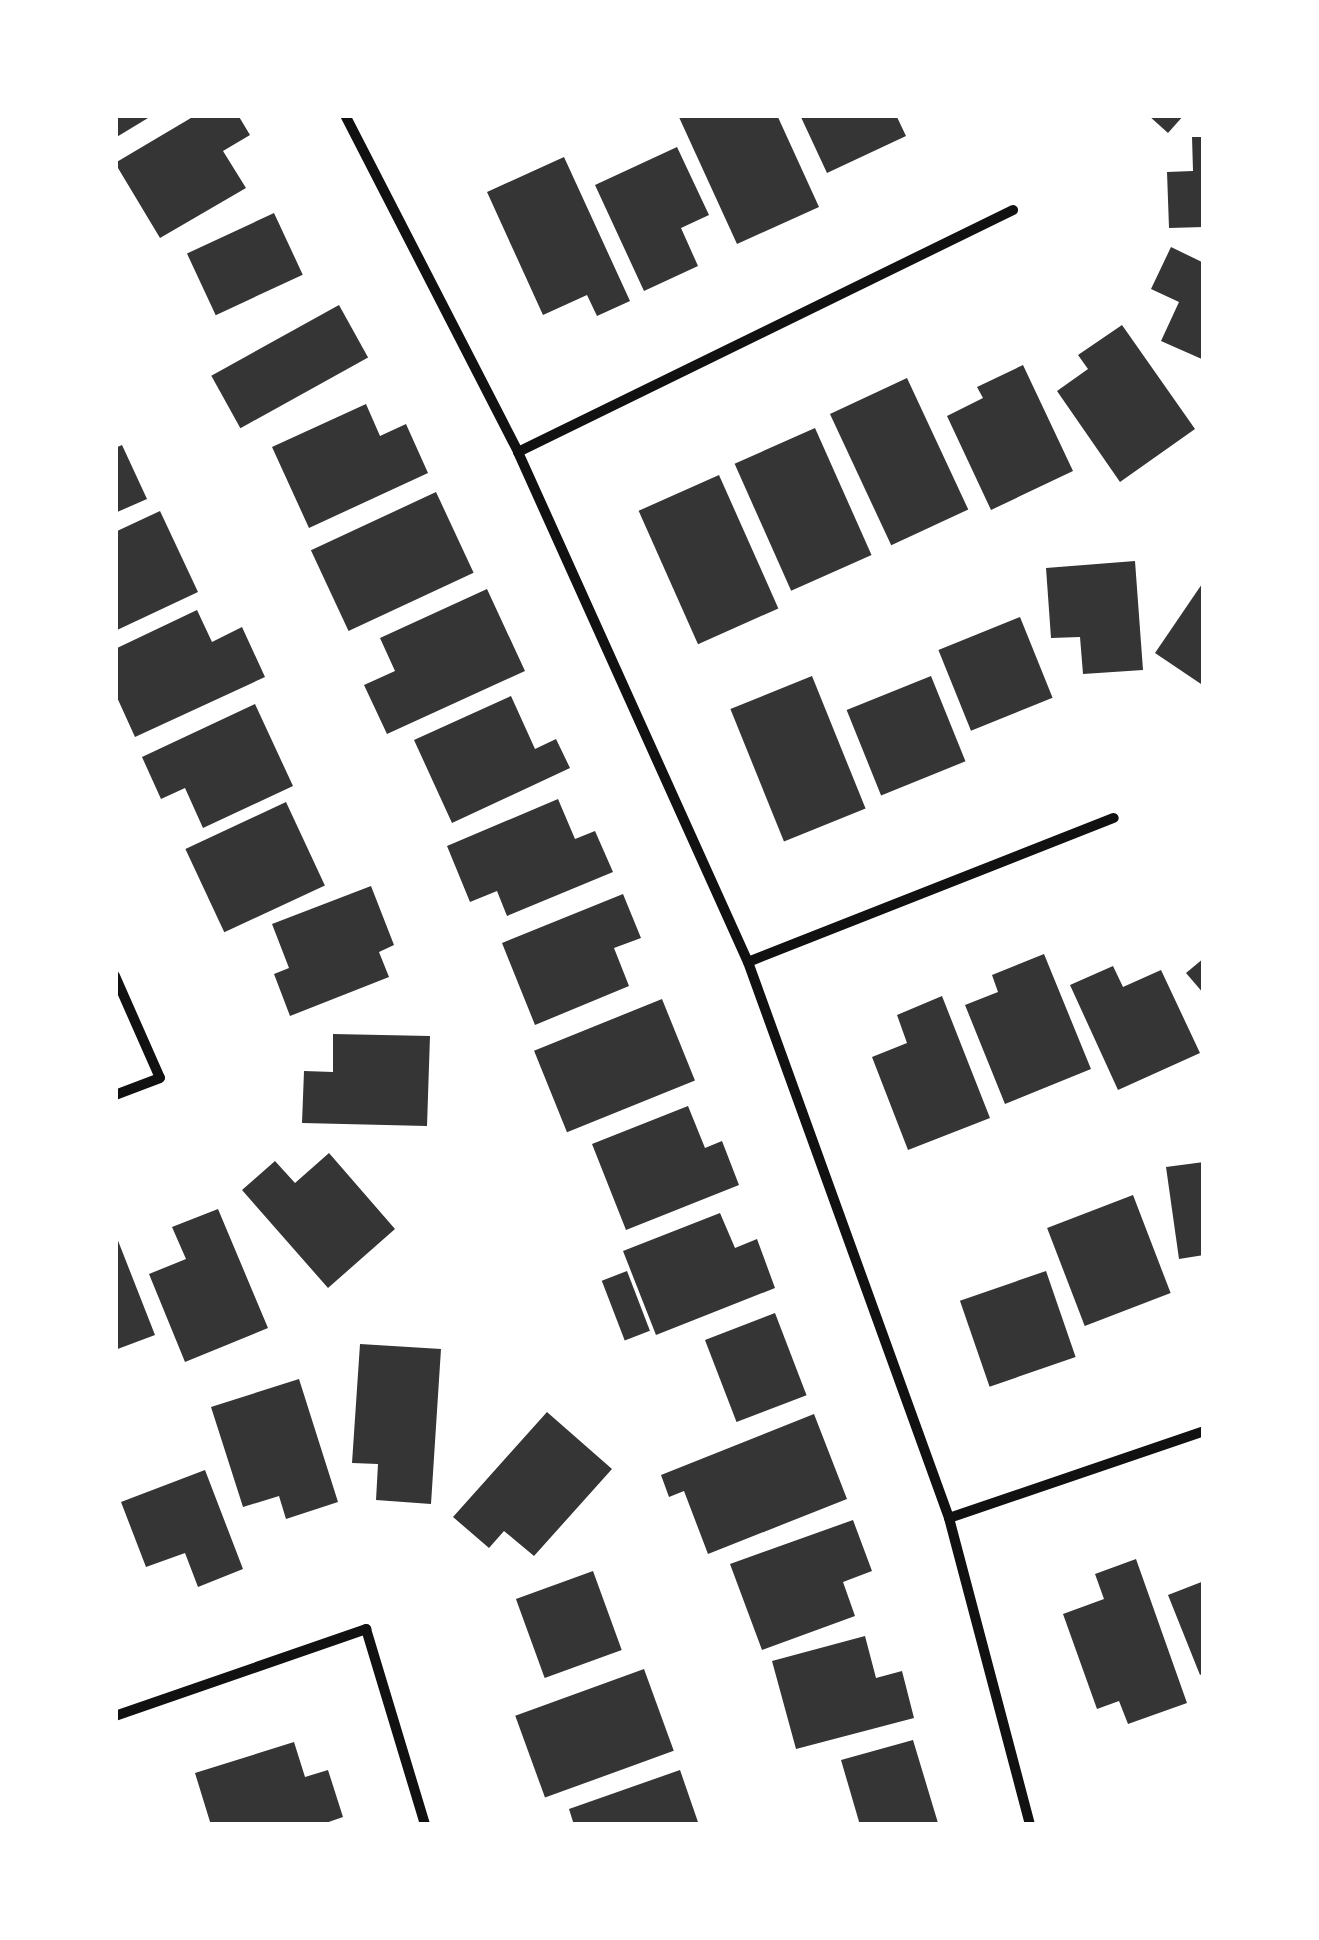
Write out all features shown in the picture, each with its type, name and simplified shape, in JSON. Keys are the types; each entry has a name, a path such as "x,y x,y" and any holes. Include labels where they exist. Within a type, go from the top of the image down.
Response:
{"street":[{"path":"345,115 518,452 748,962 949,1518 1030,1825"},
{"path":"518,452 1014,210"},
{"path":"748,962 1114,818"},
{"path":"115,976 160,1078 115,1095"},
{"path":"949,1518 1204,1431"},
{"path":"115,1716 366,1629 425,1825"}],"building":[{"path":"115,115 153,115 115,138"},
{"path":"196,115 238,115 250,135 223,151 246,188 160,238 115,163"},
{"path":"678,115 777,115 819,207 737,244"},
{"path":"800,115 896,115 906,136 827,173"},
{"path":"1148,115 1184,115 1168,133"},
{"path":"1192,137 1204,137 1204,227 1169,228 1167,172 1193,171"},
{"path":"677,147 709,215 681,228 698,266 644,291 595,185"},
{"path":"564,157 630,301 597,316 587,295 543,315 487,192"},
{"path":"274,213 303,275 216,315 187,254"},
{"path":"1171,247 1204,263 1204,360 1161,341 1179,302 1151,289"},
{"path":"339,305 368,357 240,428 211,376"},
{"path":"1122,325 1195,429 1120,482 1057,391 1088,369 1078,355"},
{"path":"1023,365 1073,471 991,510 947,416 983,398 977,387"},
{"path":"907,378 968,509 891,545 830,414"},
{"path":"366,404 380,436 406,424 428,473 309,528 272,447"},
{"path":"815,428 872,555 791,591 735,464"},
{"path":"122,445 147,499 115,513 115,448"},
{"path":"719,475 778,608 698,644 639,511"},
{"path":"436,492 474,573 349,631 311,550"},
{"path":"160,511 198,592 115,631 115,532"},
{"path":"1135,561 1143,670 1083,674 1080,637 1051,638 1046,568"},
{"path":"1204,581 1204,686 1155,653"},
{"path":"487,589 525,671 387,734 364,685 395,671 380,638"},
{"path":"197,610 212,642 242,627 265,677 135,737 115,693 115,649"},
{"path":"1020,617 1053,698 971,731 938,650"},
{"path":"812,676 866,809 784,842 730,709"},
{"path":"931,676 965,761 881,795 847,710"},
{"path":"511,696 535,749 556,739 570,768 452,823 414,740"},
{"path":"255,704 293,786 203,828 185,788 161,799 142,757"},
{"path":"558,799 575,839 595,831 613,872 507,916 497,891 470,902 447,846"},
{"path":"286,802 325,885 224,932 185,849"},
{"path":"371,886 394,945 379,952 389,977 290,1016 274,974 289,968 272,924"},
{"path":"623,894 641,938 614,948 629,986 535,1025 502,943"},
{"path":"1044,954 1091,1069 1005,1104 965,1005 998,992 992,975"},
{"path":"1204,958 1204,994 1186,973"},
{"path":"1113,966 1123,987 1161,970 1200,1053 1118,1090 1070,985"},
{"path":"942,996 990,1118 908,1150 872,1057 907,1043 897,1015"},
{"path":"662,999 695,1081 567,1132 534,1051"},
{"path":"333,1034 430,1036 427,1126 302,1123 304,1071 333,1072"},
{"path":"688,1106 705,1148 722,1141 739,1185 626,1230 592,1144"},
{"path":"329,1153 395,1229 328,1288 242,1190 275,1161 295,1183"},
{"path":"1204,1162 1204,1255 1179,1259 1166,1167"},
{"path":"1133,1195 1171,1293 1085,1326 1047,1228"},
{"path":"218,1209 268,1328 185,1362 149,1274 186,1259 172,1227"},
{"path":"720,1213 735,1248 757,1239 775,1288 656,1335 623,1251"},
{"path":"115,1233 155,1335 115,1350"},
{"path":"627,1271 650,1331 625,1340 602,1281"},
{"path":"1046,1271 1076,1357 990,1387 960,1301"},
{"path":"775,1313 807,1395 737,1422 705,1340"},
{"path":"360,1344 441,1349 431,1504 376,1500 378,1464 352,1463"},
{"path":"299,1379 338,1502 286,1519 279,1496 243,1507 211,1407"},
{"path":"547,1412 612,1469 534,1556 504,1531 489,1548 453,1517"},
{"path":"814,1414 847,1499 708,1554 684,1491 669,1497 661,1475"},
{"path":"205,1470 243,1569 198,1587 185,1553 146,1567 121,1502"},
{"path":"853,1520 872,1571 843,1582 855,1616 762,1650 730,1564"},
{"path":"1136,1559 1187,1703 1128,1724 1119,1701 1097,1709 1063,1614 1104,1599 1095,1574"},
{"path":"593,1571 622,1650 545,1678 516,1599"},
{"path":"1204,1581 1204,1673 1200,1675 1168,1595"},
{"path":"865,1636 876,1678 902,1671 914,1718 796,1749 772,1661"},
{"path":"644,1669 674,1751 545,1798 515,1716"},
{"path":"913,1740 938,1823 860,1825 841,1760"},
{"path":"294,1742 305,1777 328,1770 343,1817 320,1825 211,1825 195,1773"},
{"path":"680,1770 699,1825 574,1825 569,1809"}]}
